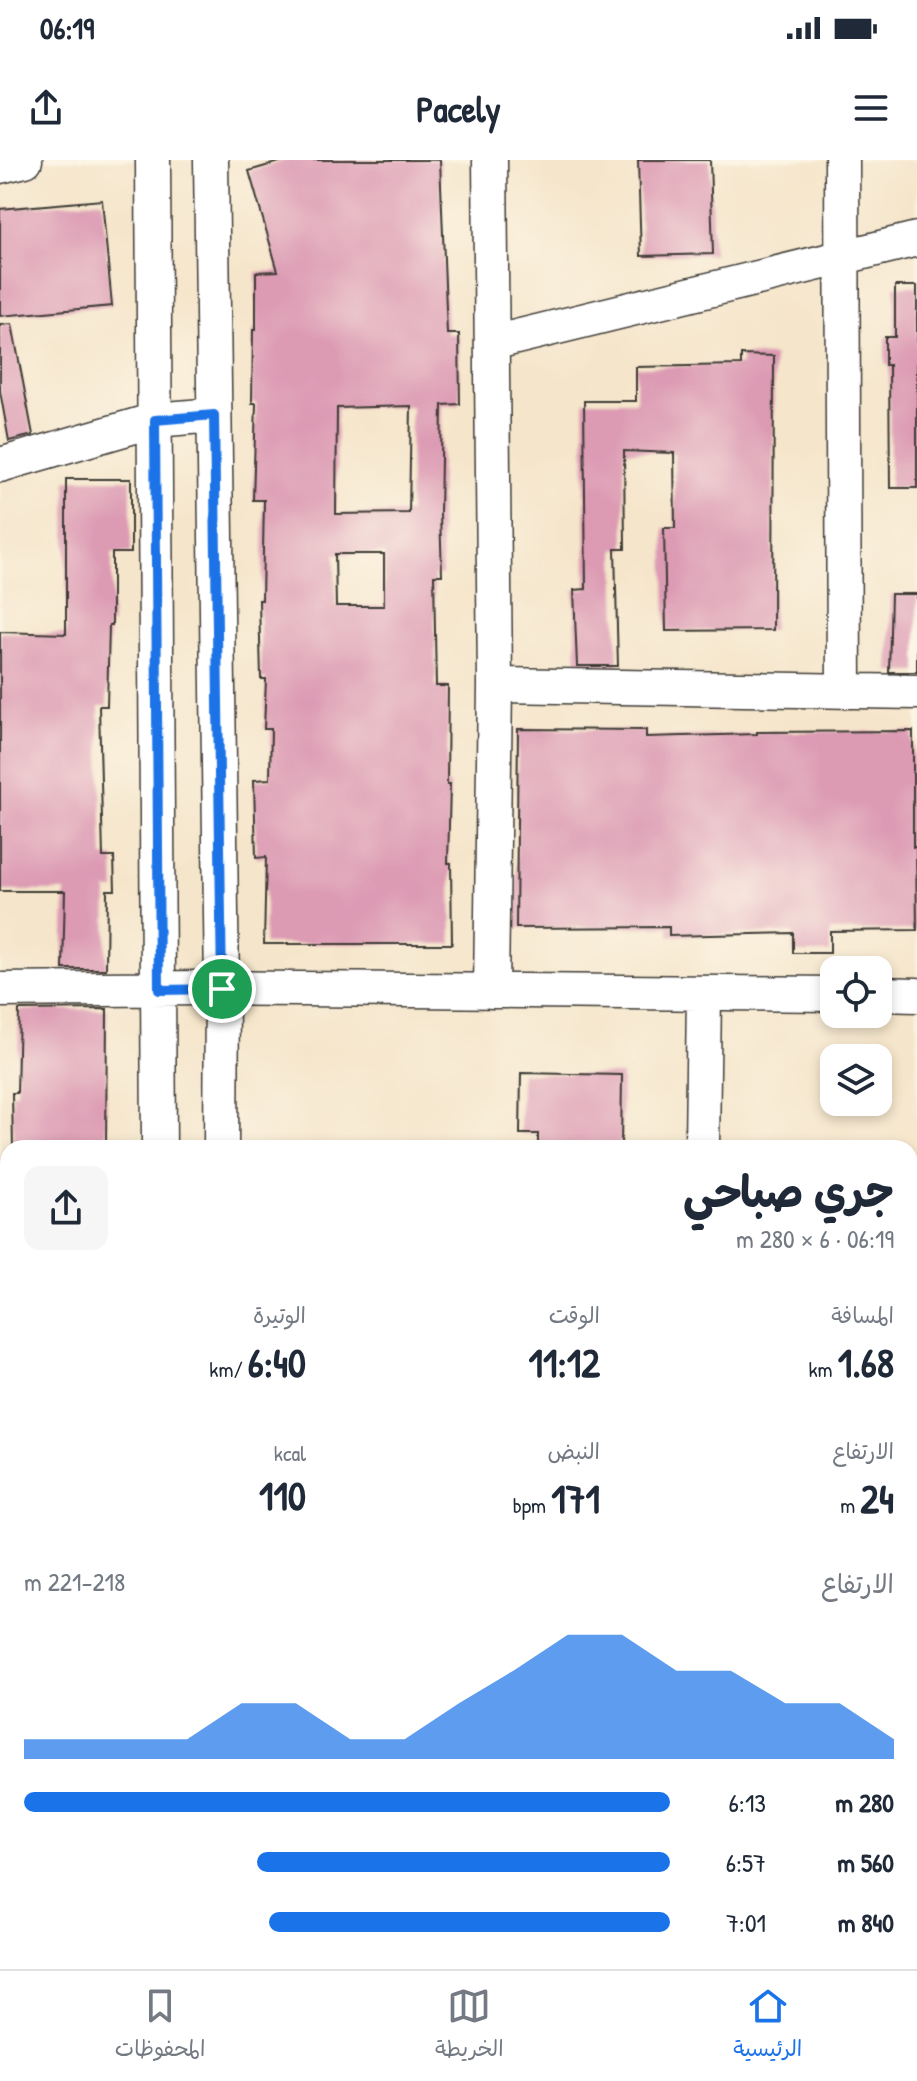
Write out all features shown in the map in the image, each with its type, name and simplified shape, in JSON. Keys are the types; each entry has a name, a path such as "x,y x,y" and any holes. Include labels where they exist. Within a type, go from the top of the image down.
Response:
{"street":[{"path":"0,166 25,160"},
{"path":"153,160 159,1140"},
{"path":"211,160 222,989 221,1140"},
{"path":"490,160 495,685 491,991"},
{"path":"842,160 844,691"},
{"path":"492,343 917,239"},
{"path":"0,465 155,420 214,415"},
{"path":"495,685 917,692"},
{"path":"0,990 820,994"},
{"path":"702,1140 704,993"},
{"path":"892,994 917,995"}],"building":[{"path":"286,160 440,160 447,334 459,334 460,404 442,405 442,575 434,575 436,686 448,686 448,863 451,863 452,944 264,944 266,857 256,858 254,780 270,779 271,729 264,729 266,679 261,679 259,600 262,600 264,500 253,500 256,403 252,403 253,330 256,330 256,272 278,271 249,171","holes":["411,406 409,513 336,514 337,408","335,554 384,554 384,606 336,606"]},
{"path":"638,160 710,160 713,254 641,256"},
{"path":"102,200 112,306 0,316 0,209"},
{"path":"895,286 917,286 917,488 890,488 889,365 885,365 885,337 895,337"},
{"path":"12,324 33,435 9,441 0,391 0,325"},
{"path":"741,355 774,356 773,630 666,631 664,528 675,528 674,453 624,451 625,549 615,549 618,666 577,666 574,590 586,589 584,401 636,401 636,367 741,365"},
{"path":"66,479 131,479 131,553 112,553 107,706 99,706 103,857 114,857 115,890 107,890 106,969 63,969 65,891 0,891 0,632 66,634"},
{"path":"891,594 917,594 917,672 889,672"},
{"path":"518,729 646,730 646,737 757,732 913,731 917,930 830,931 830,953 793,953 793,933 669,936 669,927 516,928"},
{"path":"107,1009 106,1140 13,1140 12,1093 17,1093 19,1010"},
{"path":"521,1073 622,1075 621,1140 538,1140 538,1134 520,1134"}],"route":[{"path":"214,415 222,989 159,990 155,420 214,415"}]}
